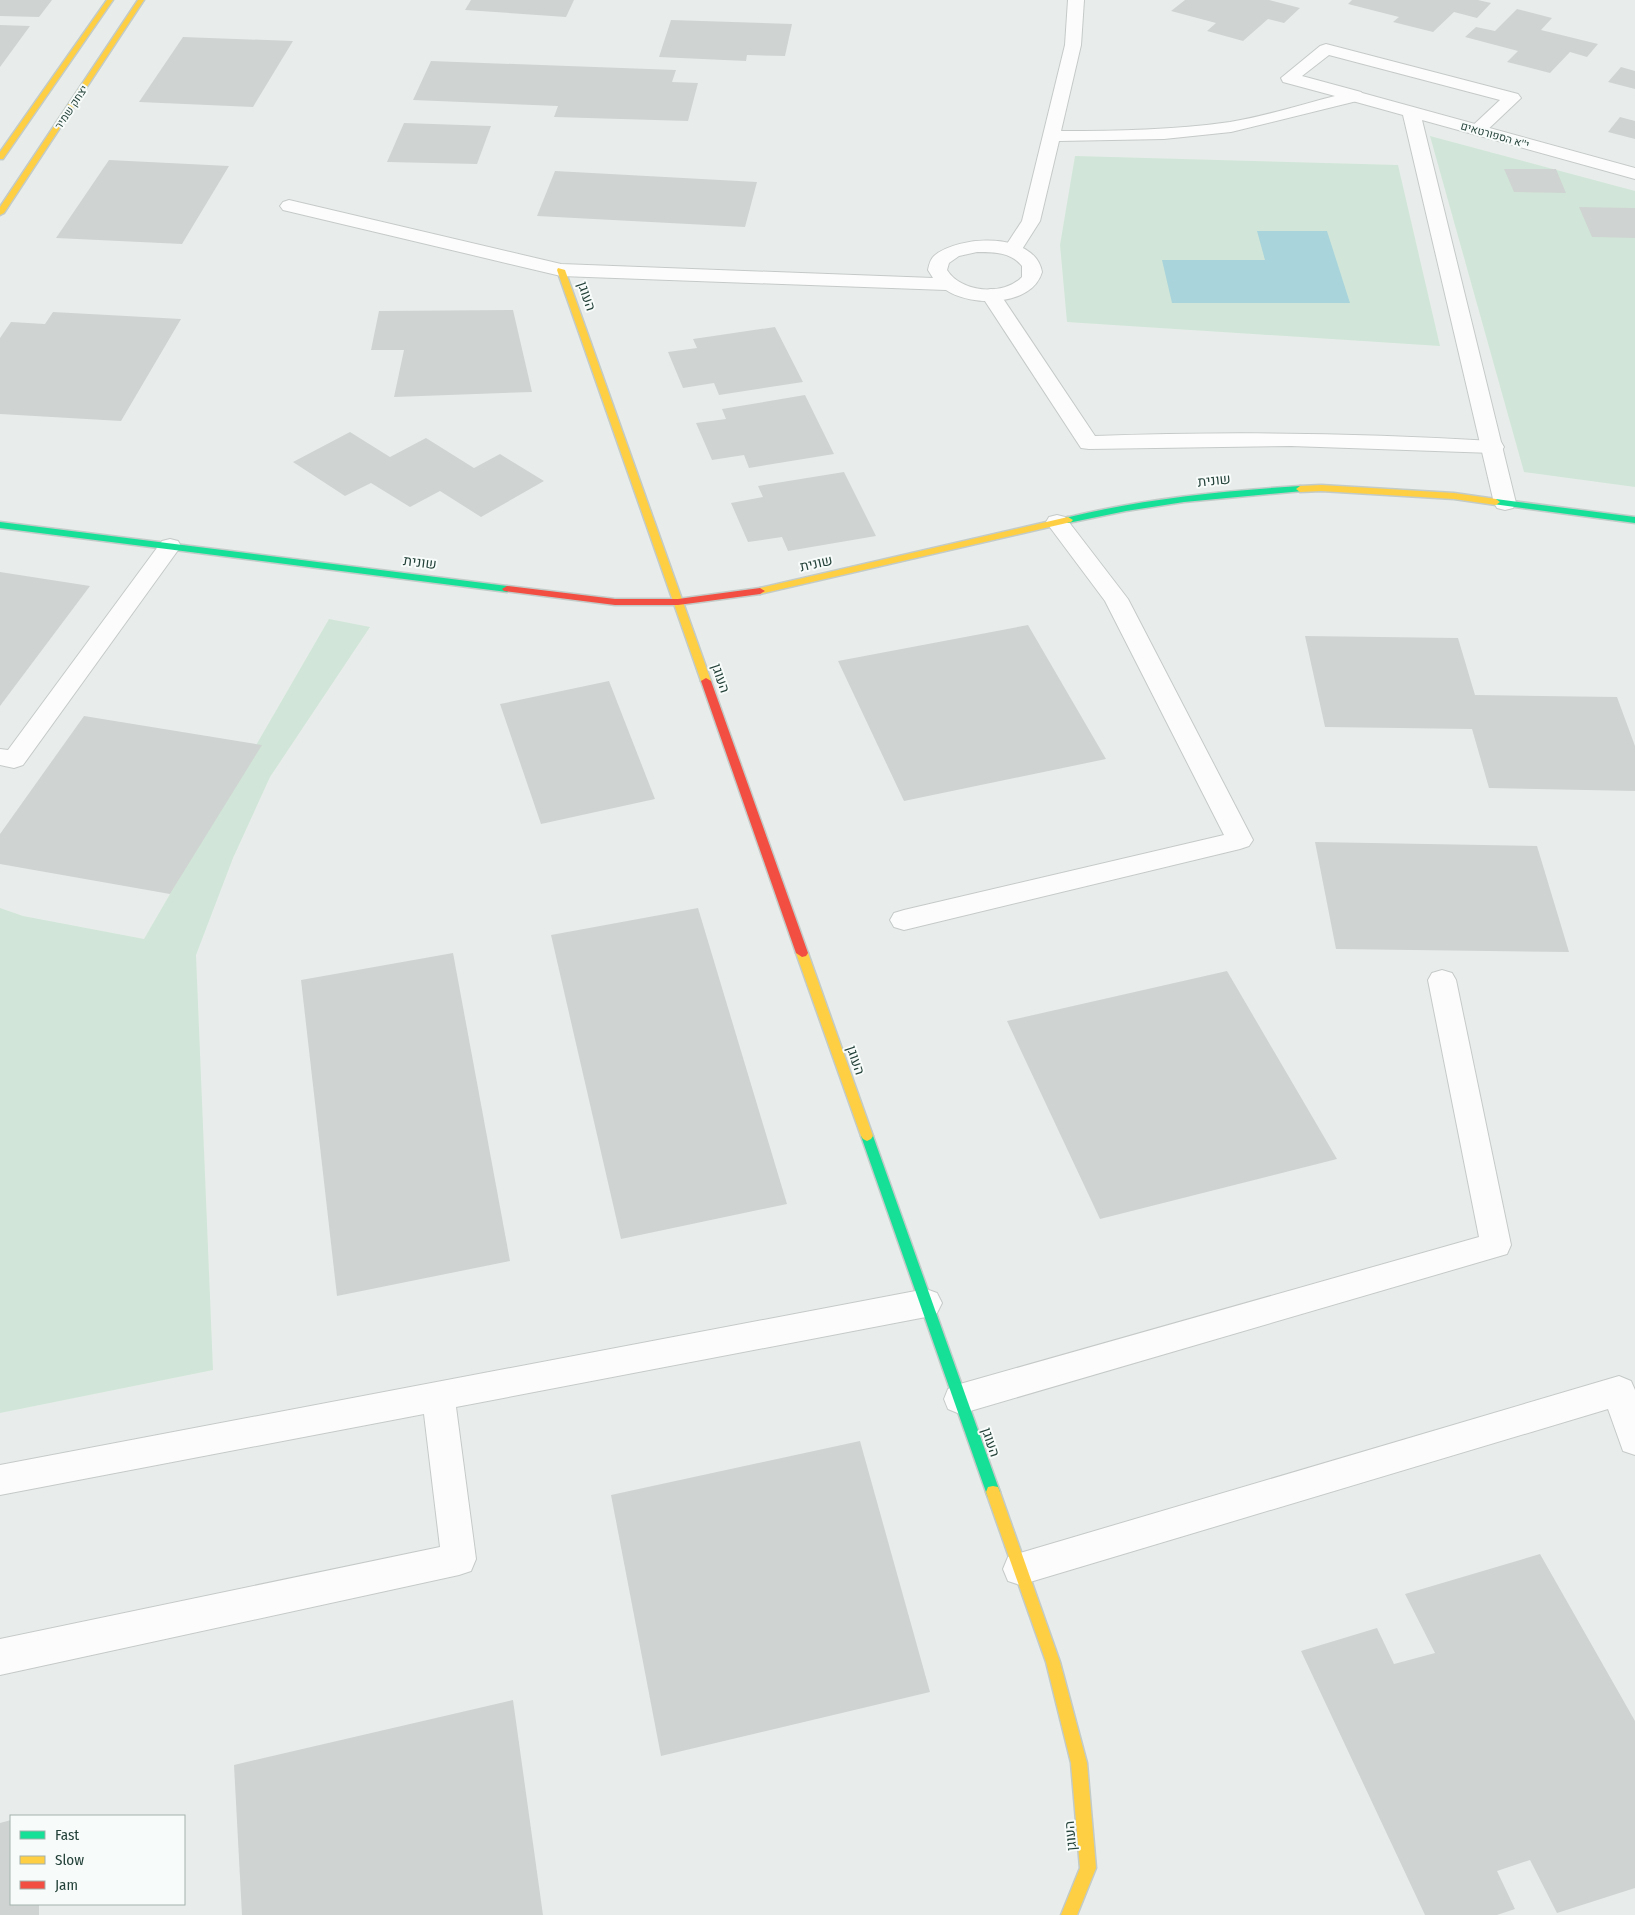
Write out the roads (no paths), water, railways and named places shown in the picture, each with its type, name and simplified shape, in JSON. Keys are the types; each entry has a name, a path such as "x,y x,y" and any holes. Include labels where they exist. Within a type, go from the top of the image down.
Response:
{"street":[{"path":"0,157 110,0"},
{"name":"יצחק שמיר","path":"0,213 142,0"},
{"path":"1012,250 1031,221 1073,45 1076,0"},
{"name":"י''א הספורטאים","path":"1477,130 1512,98 1326,49 1290,78 1635,174"},
{"path":"1052,136 1118,136 1229,127 1261,121 1355,96"},
{"path":"1411,111 1506,503"},
{"path":"289,206 561,270 946,284"},
{"path":"977,246 1012,250 1024,256 1031,264 1034,273 1030,281 1021,288 991,295 974,295 946,284 938,276 937,267 940,260 949,253 977,246"},
{"name":"העוגן","path":"561,270 1053,1662 1079,1764 1088,1868 1069,1915"},
{"path":"991,295 1090,443 1155,440 1353,439 1493,446"},
{"name":"שונית","path":"0,525 615,602 678,602 763,591 1122,506 1226,493 1312,488 1454,496 1635,520"},
{"path":"904,920 1240,840 1116,599 1057,522"},
{"path":"0,757 14,760 170,546"},
{"path":"960,1399 1496,1245 1442,980"},
{"path":"0,1480 926,1303"},
{"path":"1020,1569 1619,1392 1635,1440"},
{"path":"0,1657 459,1559 438,1396"}],"water":[{"path":"1257,231 1327,231 1350,303 1172,303 1162,260 1265,260"}]}
